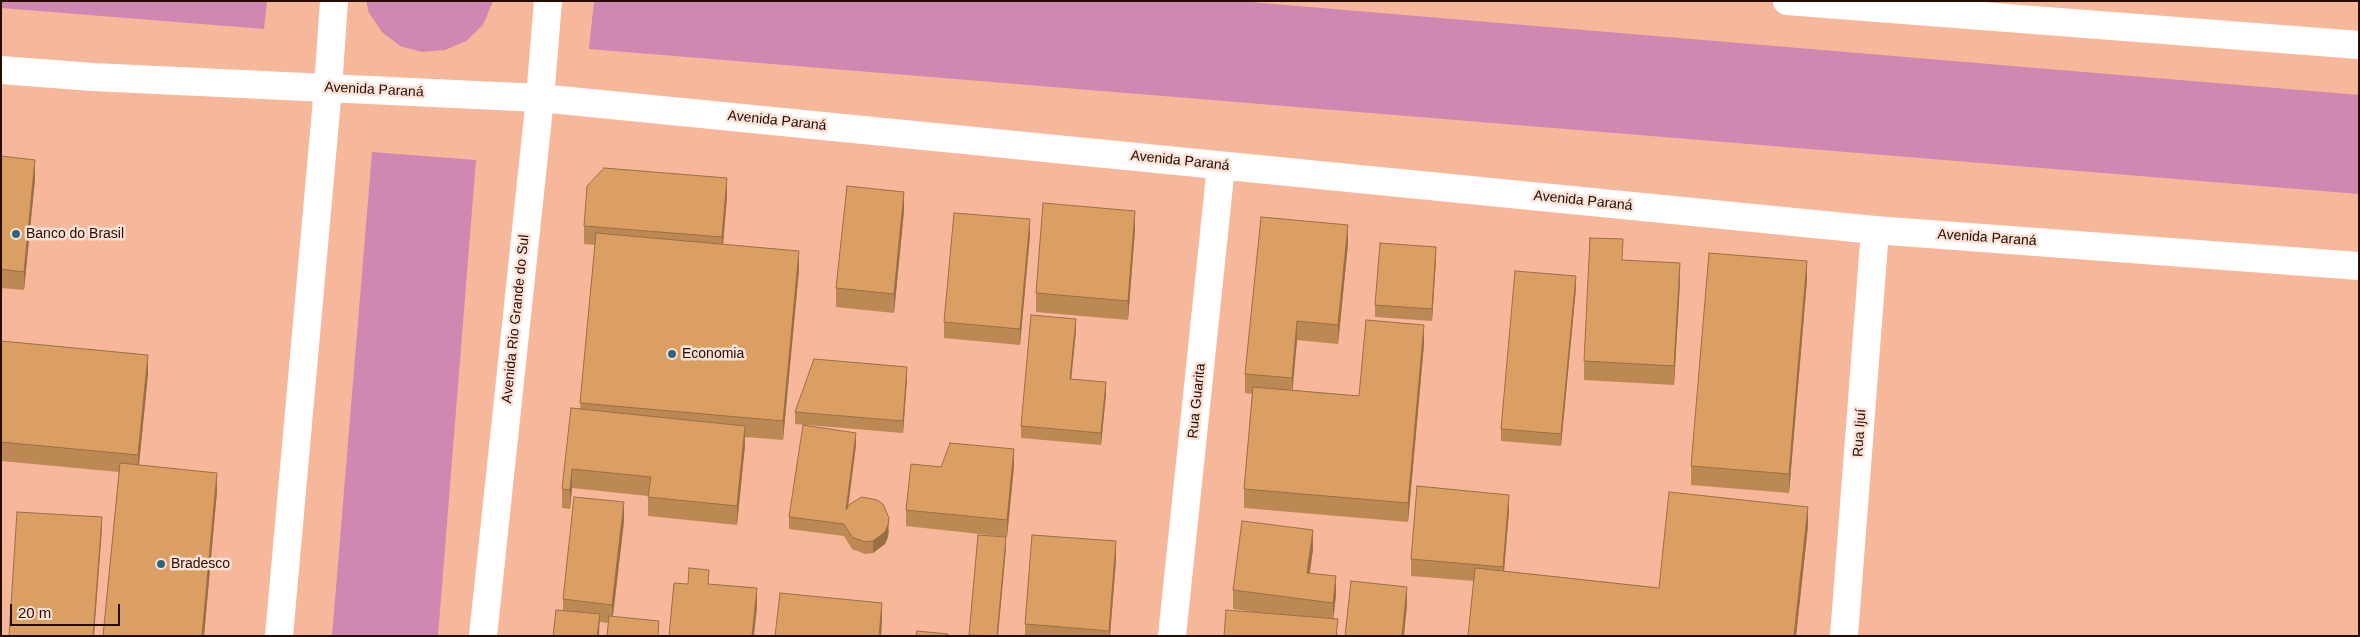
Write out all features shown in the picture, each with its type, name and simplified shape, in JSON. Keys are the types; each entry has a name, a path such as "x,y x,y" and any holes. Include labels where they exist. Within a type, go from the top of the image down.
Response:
{"street":[{"path":"278,636 328,88 334,1"},
{"name":"Avenida Rio Grande do Sul","path":"483,636 540,98 548,1"},
{"path":"1787,1 1897,6 2359,45"},
{"name":"Avenida Paraná","path":"1,70 540,98 1875,230 2359,266"},
{"name":"Rua Guarita","path":"1172,636 1221,166"},
{"name":"Rua Ijuí","path":"1844,636 1875,230"}],"shaded area":[{"path":"1,1 267,1 264,29 1,8"},
{"path":"366,1 493,1 483,25 466,41 445,50 422,52 400,46 382,32 369,13"},
{"path":"594,1 1238,1 2359,95 2359,194 589,49"},
{"path":"372,152 476,160 438,636 332,636"}],"building":[{"name":"Banco do Brasil","path":"1,156 35,160 24,272 1,269"},
{"path":"604,168 727,178 722,237 584,226 587,186"},
{"path":"847,186 904,192 894,294 836,288"},
{"path":"1043,203 1135,211 1128,301 1036,293"},
{"path":"954,213 1030,219 1020,329 944,322"},
{"path":"1261,217 1348,225 1338,325 1297,321 1292,378 1245,374"},
{"path":"596,233 799,251 783,421 580,403"},
{"path":"1590,238 1623,239 1622,260 1680,263 1674,366 1584,361"},
{"path":"1380,243 1436,247 1432,309 1375,305"},
{"path":"1709,253 1807,261 1789,474 1691,466"},
{"path":"1515,271 1576,276 1561,434 1501,429"},
{"path":"1031,315 1076,319 1070,379 1106,382 1101,433 1021,426"},
{"path":"1366,320 1424,325 1408,503 1244,489 1253,387 1359,396"},
{"path":"1,341 148,355 138,455 1,442"},
{"path":"814,359 907,367 903,421 795,412"},
{"path":"571,408 745,426 737,506 648,497 651,477 572,469 570,490 562,489"},
{"path":"803,425 856,433 846,510 850,504 862,497 877,500 883,504 889,518 888,525 885,532 873,541 865,542 852,537 844,524 789,517"},
{"path":"950,443 1014,449 1007,520 906,510 911,464 941,467"},
{"name":"Bradesco","path":"120,463 217,473 202,636 103,636"},
{"path":"1417,486 1509,495 1503,567 1411,559"},
{"path":"1669,492 1808,507 1794,636 1468,636 1475,568 1659,588"},
{"path":"574,497 624,502 612,605 563,599"},
{"path":"17,512 102,517 93,636 9,636"},
{"path":"1242,521 1313,530 1307,573 1336,576 1333,603 1233,590"},
{"path":"978,535 1006,537 997,636 969,635"},
{"path":"1032,535 1116,541 1109,631 1025,624"},
{"path":"689,568 709,570 708,584 757,588 752,636 669,636 674,583 688,584"},
{"path":"1351,581 1407,587 1402,636 1345,636"},
{"path":"780,593 882,603 879,636 775,636"},
{"path":"556,610 600,614 597,636 553,636"},
{"path":"1226,610 1338,619 1336,636 1224,636"},
{"path":"609,616 659,621 658,636 607,636"},
{"path":"917,631 948,634 948,636 916,636"}],"place":[{"name":"Banco do Brasil","path":"16,234"},
{"name":"Economia","path":"672,354"},
{"name":"Bradesco","path":"161,564"}]}
